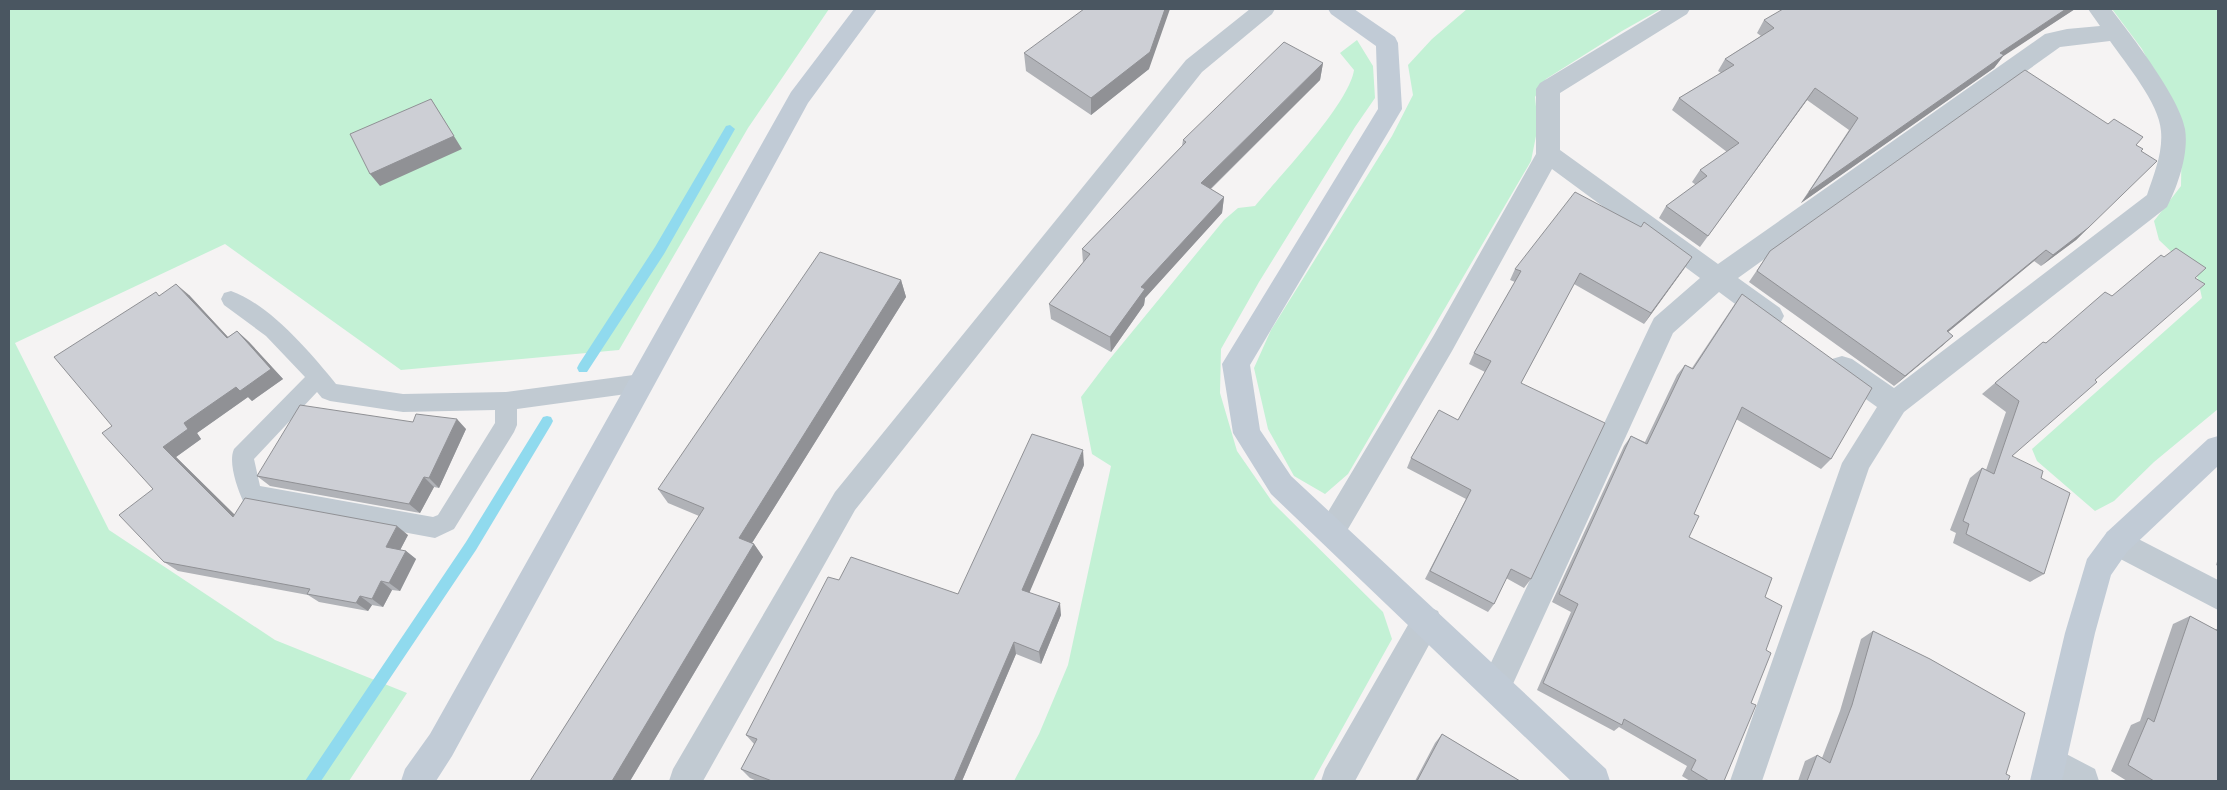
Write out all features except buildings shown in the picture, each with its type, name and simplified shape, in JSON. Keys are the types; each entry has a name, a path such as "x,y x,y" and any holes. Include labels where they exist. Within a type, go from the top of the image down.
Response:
{"street":[{"path":"418,781 441,745 799,98 866,9"},
{"path":"686,781 845,501 1194,66 1264,9"},
{"path":"1339,9 1387,44 1390,108 1236,364 1247,433 1281,485 1496,686 1594,781"},
{"path":"1331,532 1443,343 1548,154 1548,89 1679,9"},
{"path":"1746,781 1856,463 1894,404 2158,200 2173,151 2173,127 2164,107 2117,33 2099,9"},
{"path":"1496,686 1663,326 1719,277 2053,40 2117,33"},
{"path":"1548,154 1787,327"},
{"path":"1824,355 1894,404"},
{"path":"2083,781 2049,772 2080,633 2098,569 2117,542 2218,448"},
{"path":"2117,542 2218,596"},
{"path":"1337,781 1427,621"}],"lane":[{"path":"231,299 261,318 280,335 330,392 403,403 506,401 641,383"},
{"path":"318,377 242,456 251,494 435,528 446,522 506,425 506,401"}],"green space":[{"path":"9,9 829,9 748,128 619,350 401,370 225,244 15,343 109,530 275,640 407,693 349,781 9,781"},
{"path":"1467,9 1661,9 1546,79 1535,97 1538,126 1531,161 1348,474 1325,494 1294,476 1268,429 1254,368 1271,330 1392,136 1413,95 1408,65 1432,39"},
{"path":"2112,9 2218,9 2218,409 2154,462 2114,501 2095,511 2037,461 2032,449 2202,298 2197,276 2159,240 2154,221 2181,186 2182,126 2142,49"},
{"path":"1357,40 1373,66 1375,98 1259,282 1221,349 1220,393 1237,451 1273,503 1383,612 1392,639 1313,781 1014,781 1039,734 1068,665 1111,466 1092,454 1081,397 1224,220 1238,208 1255,206 1312,140 1340,102 1349,84 1354,70 1340,53"}],"waterway":[{"path":"583,368 660,251 730,129"},
{"path":"312,781 471,546 547,421"}]}
